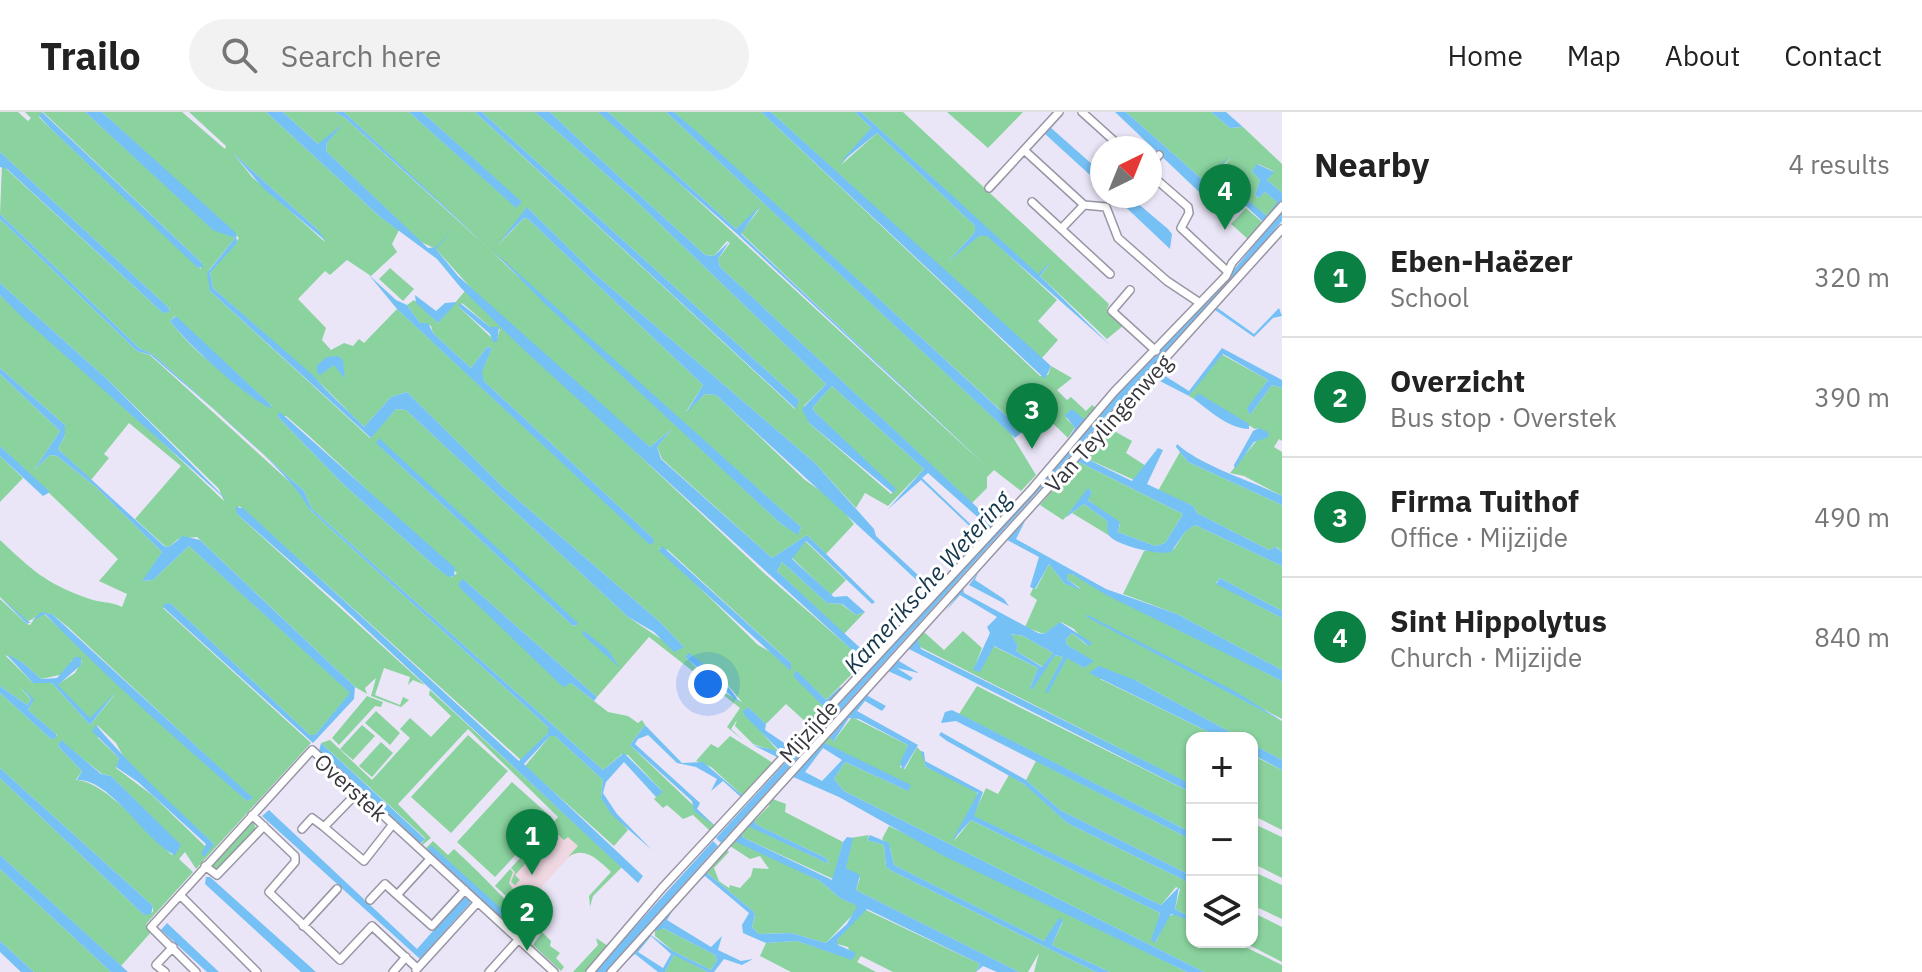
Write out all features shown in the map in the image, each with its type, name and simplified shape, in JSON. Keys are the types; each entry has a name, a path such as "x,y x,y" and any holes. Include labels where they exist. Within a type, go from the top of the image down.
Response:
{"street":[{"path":"989,188 1059,112"},
{"path":"1082,112 1109,136"},
{"path":"1024,150 1084,205 1106,207 1118,238 1167,281 1200,303"},
{"path":"1162,184 1188,207 1189,213 1180,224 1181,228 1228,272"},
{"path":"1032,202 1110,274"},
{"path":"1061,229 1084,205"},
{"name":"Mijzijde","path":"590,972 662,888 1031,490 1114,392 1228,272 1247,258 1282,206"},
{"name":"Van Teylingenweg","path":"611,972 1213,307 1247,258 1282,229"},
{"path":"1130,290 1112,311 1156,351"},
{"name":"Overstek","path":"173,947 151,927 312,750 554,972"},
{"path":"324,827 358,792"},
{"path":"252,815 297,859 270,889 269,895 340,960 372,926 416,970 478,902"},
{"path":"302,829 312,818 364,861 393,824"},
{"path":"205,866 217,875 264,826"},
{"path":"397,895 430,859"},
{"path":"370,900 385,884 432,926 465,890"},
{"path":"303,926 337,889"},
{"path":"180,895 257,972"},
{"path":"489,972 518,940"},
{"path":"150,972 173,947 196,972"},
{"path":"393,972 406,957"},
{"path":"181,972 189,962"},
{"path":"156,965 165,972"}],"shaded area":[{"path":"558,817 584,841 521,909 495,886"}],"green space":[{"path":"0,112 18,112 28,121 31,118 25,112 42,112 39,117 51,129 201,269 202,263 43,112 85,112 213,229 235,238 209,270 210,291 370,438 396,409 406,410 628,617 661,639 684,647 660,622 503,487 407,392 391,397 364,427 314,377 213,288 210,273 239,238 102,112 182,112 225,149 226,146 189,112 266,112 379,216 399,230 392,244 397,252 371,276 347,260 330,275 325,271 298,299 326,328 322,340 331,350 344,343 353,346 359,339 364,343 397,309 649,543 653,543 653,538 484,381 481,373 492,348 487,347 471,368 433,333 431,326 420,323 407,305 414,300 438,323 465,291 765,574 865,661 826,700 797,672 794,674 824,707 808,724 786,704 766,724 748,707 747,716 780,753 753,744 735,726 737,720 731,729 743,740 727,727 740,708 649,637 597,697 463,579 563,686 571,683 608,712 628,716 638,723 642,720 645,725 630,745 714,825 710,831 693,815 683,819 667,805 663,808 654,799 662,791 628,755 622,754 603,770 312,509 304,491 154,355 139,348 0,214 2,165 163,313 170,309 0,152","holes":["233,153 318,230 325,242 252,177","462,303 490,327 500,329 496,342 459,307","175,316 273,407 218,368 170,321","277,416 286,416 308,435 457,573 452,577 439,570 343,484","376,443 577,625 573,626","659,548 668,550 791,663 758,645","685,657 721,677 742,702 723,692"]},
{"path":"283,112 335,112 345,118 485,245 344,112 409,112 516,207 521,202 422,112 475,112 795,409 799,400 482,112 535,112 634,199 826,384 804,406 809,423 891,494 895,490 814,411 813,407 832,386 924,469 888,506 865,493 856,508 815,463 595,274 528,208 499,244 524,218 528,219 703,385 686,412 705,394 716,395 805,480 835,501 854,524 826,554 807,535 772,558 662,459 657,447 672,429 650,447 478,296 436,249 421,242 326,151 327,143 342,124 325,142 318,144","holes":["490,250 801,527 798,534 781,524"]},
{"path":"550,112 598,112 613,122 987,467 741,233 760,208 736,229 608,112 666,112 1011,434 1036,475 1021,491 994,470 987,477 987,488 972,503 720,267 718,259 730,243 727,241 714,256 705,255"},
{"path":"674,112 761,112 1040,376 1048,375 1051,366 1072,378 1057,390 1067,400 1071,397 1086,411 1092,405 1097,409 1086,421 1066,418 1075,427 1068,438 1035,406 1018,426"},
{"path":"771,112 855,112 871,128 841,165 877,133 975,226 975,232 947,263 979,235 988,236 1057,300 1038,321 1058,340 1041,359"},
{"path":"861,112 903,112 1109,304 1107,309 1124,325 1107,339 1040,276 1050,264 1038,275"},
{"path":"947,112 1023,112 988,148"},
{"path":"1126,112 1211,112 1230,128 1243,127 1282,164 1282,193 1267,180 1273,171 1258,164 1252,171 1260,180 1255,195 1258,198 1265,192 1280,204 1249,240 1231,224 1246,208 1262,222 1265,214 1220,196 1207,184 1231,158 1204,181 1162,144 1162,136 1153,136"},
{"path":"0,219 137,351 150,355 302,493 310,510 548,727 548,733 522,761 239,506 237,514 425,685 413,680 408,685 410,677 384,668 375,695 400,705 403,697 409,700 401,707 371,696 376,678 365,688 367,694 355,687 197,537 178,539 169,547 165,546 135,519 181,466 129,423 104,454 109,458 91,480 58,449 65,435 65,425 0,368 0,295 120,402 224,501 219,489 108,380 0,283"},
{"path":"390,268 414,289 403,301 379,279"},
{"path":"1221,354 1268,380 1248,408 1250,415 1272,385 1282,388 1282,441 1279,439 1274,447 1282,452 1282,496 1244,476 1230,473 1258,439 1259,428 1255,429 1198,394 1194,399 1189,396"},
{"path":"0,374 60,431 34,470 50,455 57,456 96,487 162,552 143,581 153,580 189,546 351,693 315,735 310,735 170,603 163,608 311,743 196,869 185,852 179,859 193,872 146,924 152,931 121,966 0,855 0,778 144,915 153,912 153,906 0,768 0,693 51,739 57,735 28,710 33,700 19,687 31,699 27,705 0,686 0,599 27,624 30,625 36,617 27,622 0,597 0,540 40,575 60,587 91,600 122,607 127,594 99,581 118,559 0,446","holes":["43,613 52,614 69,628 252,798 247,801","5,655 22,662 41,679 64,674 72,660 82,661 75,673 57,685 90,719 116,693 90,725 52,683 33,683","97,725 116,743 128,765 214,844 207,848 152,795 116,768 119,758 98,738","61,741 102,774 111,776 180,845 172,855 113,799 87,782 76,780 82,771 58,746"]},
{"path":"1107,427 1132,441 1126,453 1146,466 1134,480 1081,456"},
{"path":"1180,452 1188,462 1282,505 1282,552 1277,547 1269,550 1197,513 1193,506 1158,491"},
{"path":"0,456 23,478 0,502"},
{"path":"1077,461 1183,514 1165,543 1155,546 1118,532 1120,524 1087,499 1092,492 1089,489 1063,520 1040,505"},
{"path":"1084,504 1107,521 1110,536 1072,513"},
{"path":"1195,525 1282,566 1282,611 1220,578 1216,583 1282,618 1282,670 1177,614 1123,594 1144,551 1174,549 1185,532"},
{"path":"805,541 846,580 831,595 791,557"},
{"path":"782,562 827,603 841,604 856,615 865,612 844,634 777,571"},
{"path":"1049,564 1065,584 1081,589 1067,579 1067,573 1072,574 1282,681 1282,719 1085,615 1282,721 1282,760 1258,747 1258,732 1230,732 1135,680 1100,679 1209,732 1186,732 1186,782 918,646 915,639 924,632 944,650 963,631 982,648 975,666 981,669 993,646 1038,668 1030,688 1055,655 1063,657 1046,693 1067,657 1084,668 1093,661 1067,645 1066,639 1072,633 1088,646 1074,629 1061,622 1044,634 1025,627 1037,600 1030,595 1033,588 1036,589"},
{"path":"1010,634 1023,636 1053,653 1043,667 1016,651 1018,646"},
{"path":"977,686 1186,790 1186,830 959,714"},
{"path":"430,690 622,867 593,896 590,907 589,896 611,872 585,853 568,857 578,846 568,837 564,840 556,833 552,836 542,834 558,817 468,729 398,804 431,838 420,847 425,838 321,743 330,740 372,780 410,738 400,729 410,718 431,737 451,716 429,695"},
{"path":"367,696 383,702 381,707 375,706 339,745 332,738"},
{"path":"376,711 400,733 390,745 365,723"},
{"path":"852,717 908,745 900,767 905,769 917,747 923,753 926,767 976,790 978,796 954,841 971,820 1160,913 1152,940 1156,942 1168,916 1175,914 1186,919 1186,948 1247,948 1282,965 1282,972 1204,972 844,791 834,779 845,762 908,791 823,742 829,734 833,742"},
{"path":"362,725 375,736 353,760 340,749"},
{"path":"468,735 508,771 451,833 411,797"},
{"path":"550,736 555,736 603,780 601,798 628,830 614,846 525,766"},
{"path":"730,736 773,763 742,795 711,767 696,761 711,744 718,748"},
{"path":"381,742 393,753 372,777 359,766"},
{"path":"1258,758 1282,770 1282,830 1258,818"},
{"path":"1036,761 1186,837 1186,873 1060,810 1026,780"},
{"path":"1009,775 1027,786 1067,823 1186,881 1186,915 1175,909 1180,889 1176,887 1161,905 973,816 986,788 998,794"},
{"path":"512,782 551,817 495,877 457,842"},
{"path":"770,798 786,804 785,812 843,842 833,879 742,837 746,824 829,864 826,858 757,825 754,821 769,806"},
{"path":"253,821 256,829 215,871 210,867"},
{"path":"889,826 1187,972 1110,972 1052,945 1063,921 1044,941 894,865 890,847 882,839"},
{"path":"1258,826 1282,837 1282,878 1258,866"},
{"path":"541,835 545,839 555,835 559,838 554,844 548,839 515,875 520,880 515,885 511,882 515,872 511,868"},
{"path":"869,835 867,840 884,845 886,867 892,871 1096,972 1034,972 1039,953 1028,972 1019,972 856,890 860,878 846,868 850,838"},
{"path":"734,838 820,881 840,898 858,906 858,909 826,943 791,933 759,934 752,927 753,911 706,872 726,849 729,852 714,868 719,881 729,888 730,885 740,888 751,876 753,868 769,869 760,856 750,859 730,846"},
{"path":"433,841 448,855 454,849 531,924 531,929 527,932 428,849 424,850"},
{"path":"0,869 111,972 34,972 0,941"},
{"path":"510,869 513,872 509,883 520,899 513,895 511,898 520,906 534,894 533,901 524,912 495,886"},
{"path":"1258,874 1282,885 1282,919 1258,908"},
{"path":"864,909 980,964 976,972 893,972 861,956 857,962 876,972 791,972 760,956 766,943 797,941 852,959 848,947 837,944 837,940"},
{"path":"1258,915 1282,927 1282,962 1255,948 1258,948"},
{"path":"655,928 663,928 715,955 717,960 711,970 673,951 655,936"},
{"path":"542,932 551,941 550,946 560,953 556,958 564,967 561,971 533,945"},
{"path":"596,938 608,946 587,972 573,972 598,945"},
{"path":"676,955 708,972 665,972"}],"water":[{"path":"42,112 202,263 203,268 197,267 51,129 39,116"},
{"path":"85,112 102,112 236,233 237,243 210,273 213,288 314,376 364,427 391,397 407,392 503,487 660,622 684,647 674,652 654,632 628,617 406,410 396,409 371,438 210,291 207,273 235,238 213,230"},
{"path":"266,112 283,112 318,144 343,124 327,143 326,151 428,248 436,247 454,227 436,249 458,276 650,447 672,429 657,447 661,459 772,558 807,535 875,602 872,604 806,541 792,559 834,597 847,596 865,612 856,615 842,604 827,603 782,562 777,571 870,657 863,660 524,350 461,288 437,259 379,216"},
{"path":"335,112 344,112 486,245 345,118"},
{"path":"409,112 422,112 522,202 516,208"},
{"path":"475,112 482,112 799,400 796,409"},
{"path":"535,112 550,112 705,255 714,256 729,242 718,259 720,267 995,524 991,529 928,473 922,478 985,538 973,546 981,537 921,480 888,509 924,469 832,386 813,407 814,411 896,489 893,493 809,423 802,409 826,384 634,199"},
{"path":"598,112 608,112 736,229 760,206 741,234 988,467 736,233"},
{"path":"666,112 674,112 696,131 1023,431 1015,438"},
{"path":"761,112 771,112 1051,366 1045,379"},
{"path":"855,112 861,112 1038,274 1052,261 1040,276 1111,346 987,236 979,236 947,263 975,232 975,226 877,133 839,164 871,128"},
{"path":"1115,112 1126,112 1153,136 1140,136"},
{"path":"1211,112 1226,112 1243,127 1230,128"},
{"path":"1050,127 1090,162 1090,175 1044,133"},
{"path":"1162,144 1204,181 1229,156 1208,184 1226,201 1247,200 1267,216 1277,202 1265,192 1259,198 1255,195 1260,180 1252,171 1257,164 1274,172 1267,180 1282,193 1282,202 1263,222 1246,206 1231,210 1216,208 1162,157"},
{"path":"0,152 169,308 169,312 163,313 7,169 0,167"},
{"path":"232,152 318,230 327,242 264,189"},
{"path":"527,207 595,274 815,463 874,529 876,536 933,589 921,605 929,592 716,395 705,394 686,413 703,385 528,219 524,218 498,244"},
{"path":"1127,208 1143,208 1168,229 1172,234 1170,249"},
{"path":"1282,211 1282,221 1212,304 1254,334 1279,308 1282,316 1273,318 1254,337 1215,310 1115,406 721,843 716,838 1041,484 1095,417 1223,283"},
{"path":"0,214 139,348 154,355 214,409 151,355 137,351 0,219"},
{"path":"491,249 801,527 798,535 781,524 543,302"},
{"path":"369,275 396,300 407,305 420,323 428,323 433,333 471,368 487,347 492,348 482,372 484,381 653,538 654,543 649,544 397,309"},
{"path":"0,283 108,380 231,504 23,318 0,295"},
{"path":"415,295 436,311 445,303 457,302 438,323 416,303"},
{"path":"460,303 490,327 499,327 497,342 493,342 490,334 459,307"},
{"path":"176,316 272,409 248,394 203,356 170,321"},
{"path":"1222,348 1282,380 1282,388 1272,385 1250,415 1247,408 1268,380 1223,354 1189,396 1158,380 1154,388 1137,392 1157,371 1189,391"},
{"path":"338,356 343,360 345,379 334,365 320,375 317,373 317,365 327,357"},
{"path":"0,368 65,425 65,435 58,449 164,546 169,547 183,536 200,540 355,687 354,699 313,743 163,607 164,604 170,603 310,735 315,735 350,693 189,546 153,580 142,581 162,552 96,487 57,456 50,455 34,470 60,431 0,374"},
{"path":"1198,393 1249,424 1249,429 1234,426 1213,414 1194,399"},
{"path":"1072,409 1086,421 1059,454 1075,428 1065,415"},
{"path":"280,412 455,568 454,576 449,577 439,570 343,484 277,416"},
{"path":"1259,428 1268,432 1269,437 1254,442 1235,469 1234,465 1253,431"},
{"path":"379,438 577,625 573,626 376,443"},
{"path":"1177,444 1213,466 1282,496 1282,505 1188,462 1176,447"},
{"path":"0,446 50,492 43,496 0,456"},
{"path":"1158,448 1163,450 1147,484 1193,506 1197,513 1269,550 1276,547 1282,552 1282,566 1195,525 1185,532 1171,552 1165,553 1137,549 1118,542 1108,534 1107,521 1084,504 1065,518 1088,488 1092,492 1088,500 1120,522 1118,532 1155,546 1165,543 1183,514 1077,461 1081,456 1132,481"},
{"path":"261,452 304,491 312,509 603,770 624,753 663,792 656,797 624,762 606,782 603,793 617,814 652,850 612,815 601,798 603,780 555,736 550,736 524,764 643,876 638,883 338,603 237,514 235,507 243,508 519,761 548,733 548,727 310,510 298,492"},
{"path":"1025,521 1016,539 1106,589 1177,614 1282,670 1282,681 1106,595 1072,574 1067,574 1067,579 1081,590 1065,584 1049,564 1035,589 1030,587 1039,557 1007,540"},
{"path":"662,546 791,663 791,671 659,551"},
{"path":"978,573 975,580 1004,599 1009,606 969,585"},
{"path":"1220,578 1282,611 1282,618 1216,584"},
{"path":"463,579 597,697 594,701 571,683 563,687 461,589 458,584"},
{"path":"963,588 964,593 1038,633 1044,634 1060,622 1092,643 1089,646 1072,633 1066,639 1067,645 1094,661 1084,668 1067,658 1048,693 1045,692 1063,657 1055,655 1032,690 1030,688 1038,668 994,646 980,672 973,670 990,633 987,627 997,617 960,595 945,612","holes":["1011,634 1023,636 1053,653 1042,667 1016,651 1018,646"]},
{"path":"0,597 30,623 27,624"},
{"path":"41,612 52,614 253,798 247,801 195,755 45,614 32,622"},
{"path":"1086,614 1238,693 1282,721 1087,617"},
{"path":"583,630 608,650 620,668 583,635"},
{"path":"917,638 921,649 1186,782 1186,790 909,649 906,652"},
{"path":"689,653 721,677 741,704 685,657"},
{"path":"6,654 22,662 41,679 57,678 75,657 81,657 81,665 58,685 90,718 116,692 90,725 52,683 33,683"},
{"path":"900,655 899,661 919,673 897,668 913,678 910,681 886,670"},
{"path":"1099,666 1135,680 1230,732 1209,732 1089,673"},
{"path":"797,671 826,700 840,687 843,689 825,708 796,679 793,675"},
{"path":"0,686 27,705 31,699 21,686 34,699 28,710 56,734 56,738 51,739 0,693"},
{"path":"869,690 868,696 886,706 882,711 865,701 857,711 918,745 903,770 900,763 908,745 859,719 849,718 833,742 829,736"},
{"path":"748,707 766,724 765,730 790,747 779,758 753,745 781,752 745,716 743,711"},
{"path":"952,710 1186,830 1186,837 956,721 941,723 945,712"},
{"path":"96,725 138,771 214,844 205,856 201,855 206,844 138,782 116,767 119,758 92,731"},
{"path":"645,725 682,763 703,762 742,795 770,767 743,799 723,781 711,791 717,779 696,767 677,763 648,735 638,739 635,744 700,803 697,809 716,827 694,811 692,801 630,745"},
{"path":"941,732 1026,780 1060,810 1186,873 1186,881 1067,823 1024,784 939,735"},
{"path":"61,740 101,774 111,776 181,845 175,855 102,789 77,780 82,771 58,746"},
{"path":"823,742 911,785 908,791 845,762 834,779 844,791 1204,972 1187,972 944,856 839,797 791,776","holes":["823,748 842,760 822,781 805,772"]},
{"path":"321,743 425,839 420,844 319,751"},
{"path":"1258,747 1282,760 1282,770 1258,757"},
{"path":"921,751 924,752 925,761 983,792 974,816 1161,905 1179,887 1175,909 1186,915 1186,919 1171,914 1155,943 1151,940 1160,913 971,820 952,841 978,793 926,767"},
{"path":"0,768 153,906 151,914 144,915 0,778"},
{"path":"768,804 754,821 757,825 826,858 829,864 748,826 763,805"},
{"path":"269,810 417,949 464,896 471,902 420,959 262,816"},
{"path":"744,829 742,837 832,880 843,842 847,837 853,838 846,868 860,875 856,890 1019,972 997,972 983,966 976,972 980,964 867,909 837,940 838,945 856,953 852,960 797,941 766,943 743,933 742,925 749,913 705,876 699,881 697,878 706,872 753,911 752,927 759,934 791,933 826,943 847,924 857,906 840,898 820,881 734,841"},
{"path":"870,835 889,843 894,865 1044,941 1059,918 1063,920 1052,945 1110,972 1096,972 892,871 886,867 884,845 867,840"},
{"path":"713,841 718,846 606,972 594,972"},
{"path":"431,845 527,932 520,936 427,851"},
{"path":"0,855 128,972 111,972 0,869"},
{"path":"206,877 210,877 316,972 301,972 205,884"},
{"path":"678,901 667,920 711,947 722,936 718,950 741,961 753,959 742,965 724,959 714,972 708,972 674,955 665,972 658,972 635,954 613,972 648,933 673,951 711,970 717,960 715,955 663,928 658,931 655,928","holes":["651,936 671,954 663,968 638,952"]},
{"path":"167,923 219,972 207,972 161,930"},
{"path":"0,941 34,972 21,972 0,952"}],"place":[{"name":"Sint Hippolytus","path":"1225,230"},
{"name":"Firma Tuithof","path":"1032,449"},
{"name":"Eben-Haëzer","path":"532,875"},
{"name":"Overzicht","path":"527,951"}],"water label":[{"name":"Kameriksche Wetering","path":"927,582"}]}
